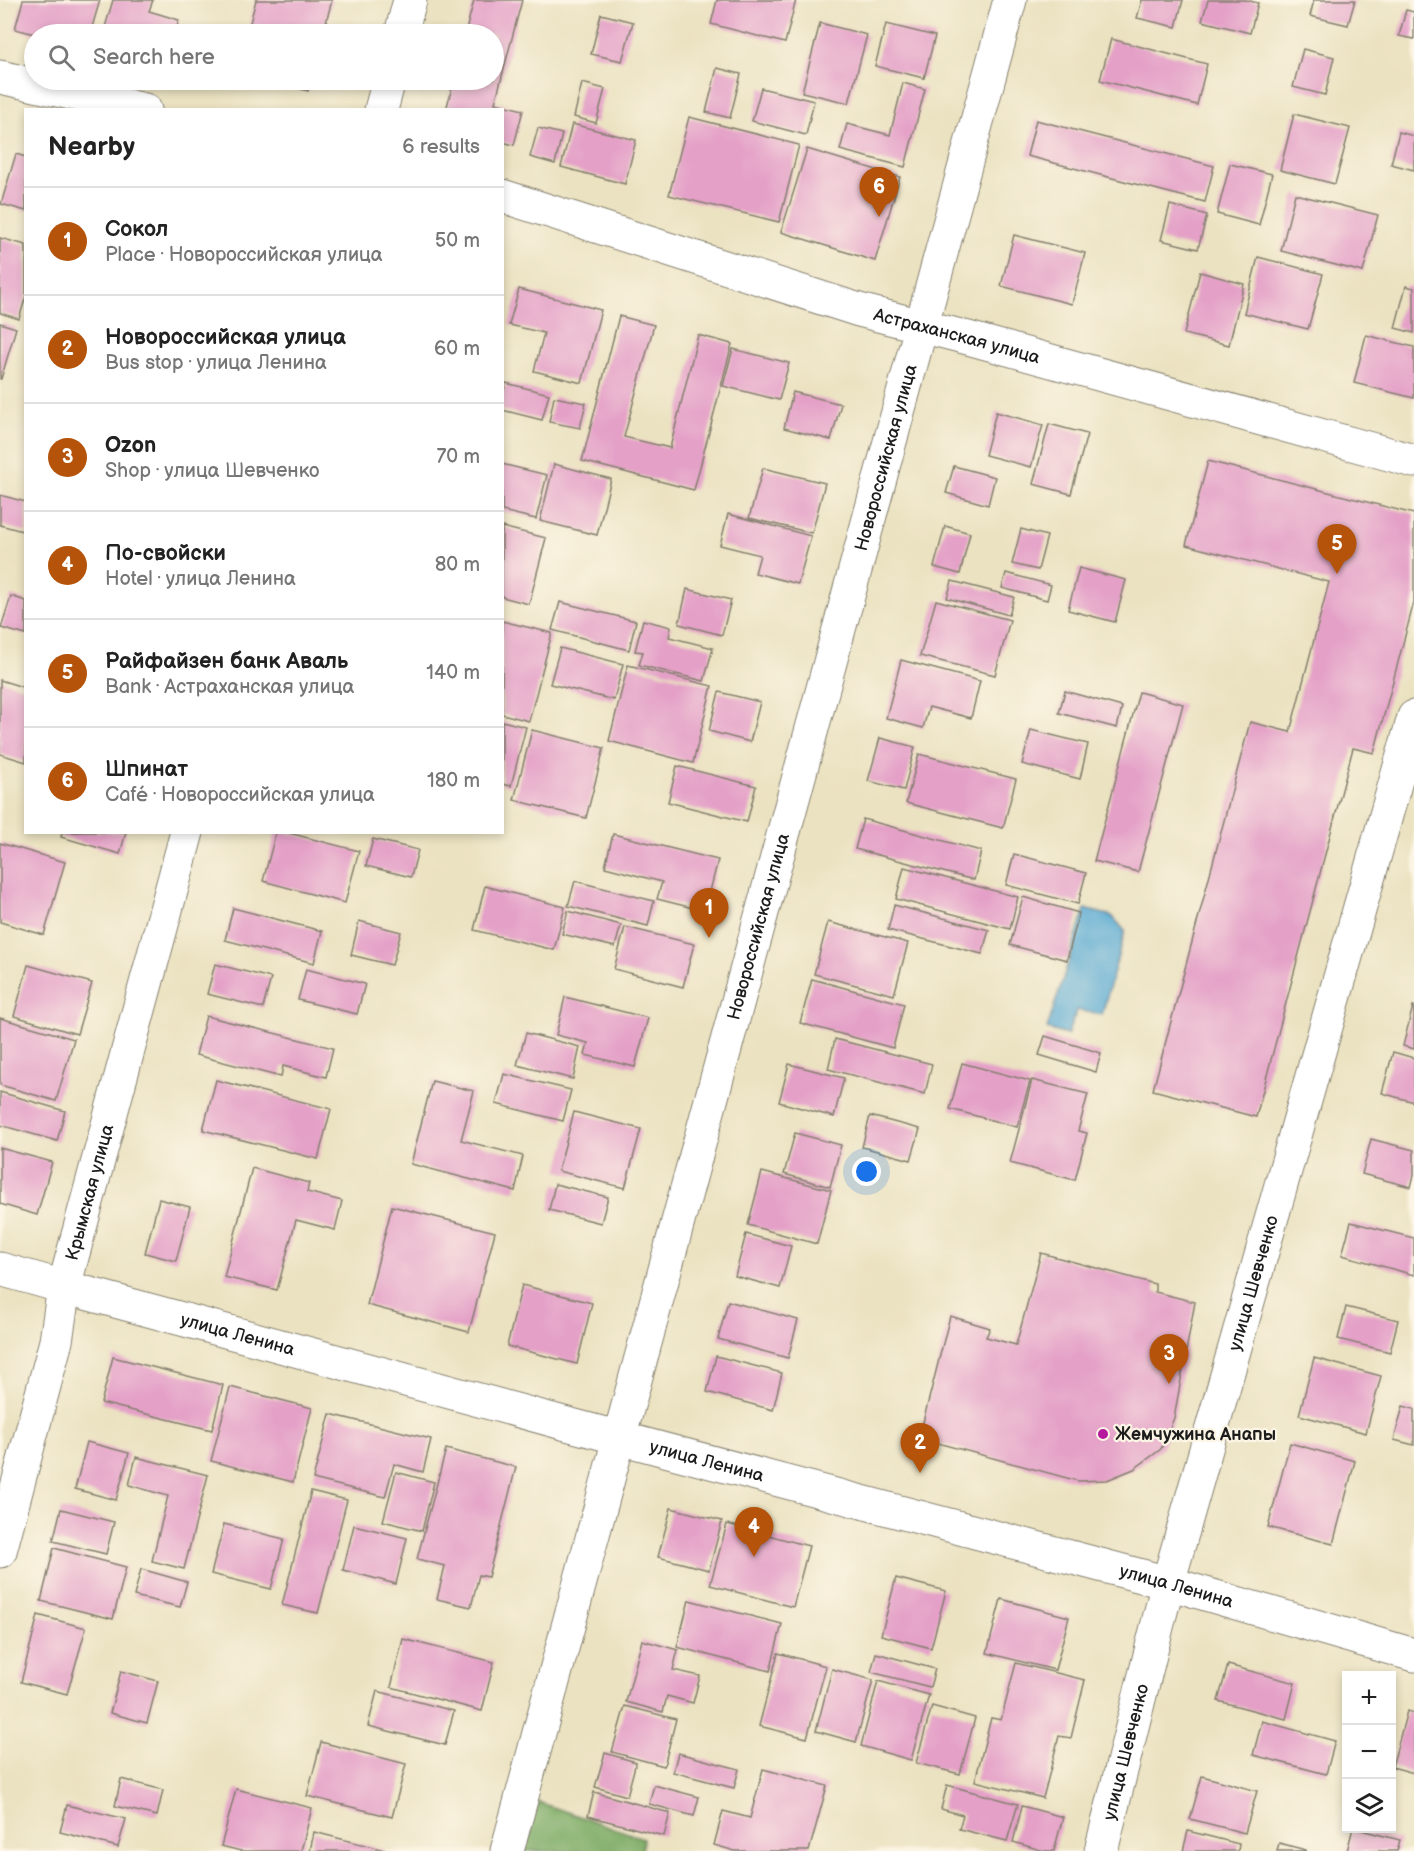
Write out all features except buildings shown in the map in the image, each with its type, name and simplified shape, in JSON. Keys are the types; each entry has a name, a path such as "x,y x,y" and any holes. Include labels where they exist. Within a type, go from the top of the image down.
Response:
{"street":[{"path":"404,24 410,0"},
{"name":"Новороссийская улица","path":"507,1851 1010,0"},
{"path":"0,77 24,82"},
{"path":"57,90 136,108"},
{"path":"382,108 386,90"},
{"name":"Астраханская улица","path":"504,197 859,310 1414,461"},
{"name":"улица Шевченко","path":"1101,1851 1168,1583 1414,717"},
{"name":"Крымская улица","path":"0,1551 56,1341 64,1287 186,834"},
{"name":"улица Ленина","path":"0,1269 618,1438 1168,1583 1414,1655"}],"green space":[{"path":"538,1802 643,1838 642,1851 524,1851"}],"water":[{"path":"1085,909 1112,916 1125,931 1102,1015 1077,1010 1067,1035 1047,1029"}],"place":[{"name":"Шпинат","path":"879,217"},
{"name":"Райфайзен банк Аваль","path":"1337,574"},
{"name":"Сокол","path":"709,938"},
{"name":"Ozon","path":"1169,1384"},
{"name":"Жемчужина Анапы","path":"1103,1434"},
{"name":"Новороссийская улица","path":"920,1473"},
{"name":"По-свойски","path":"754,1557"}]}
